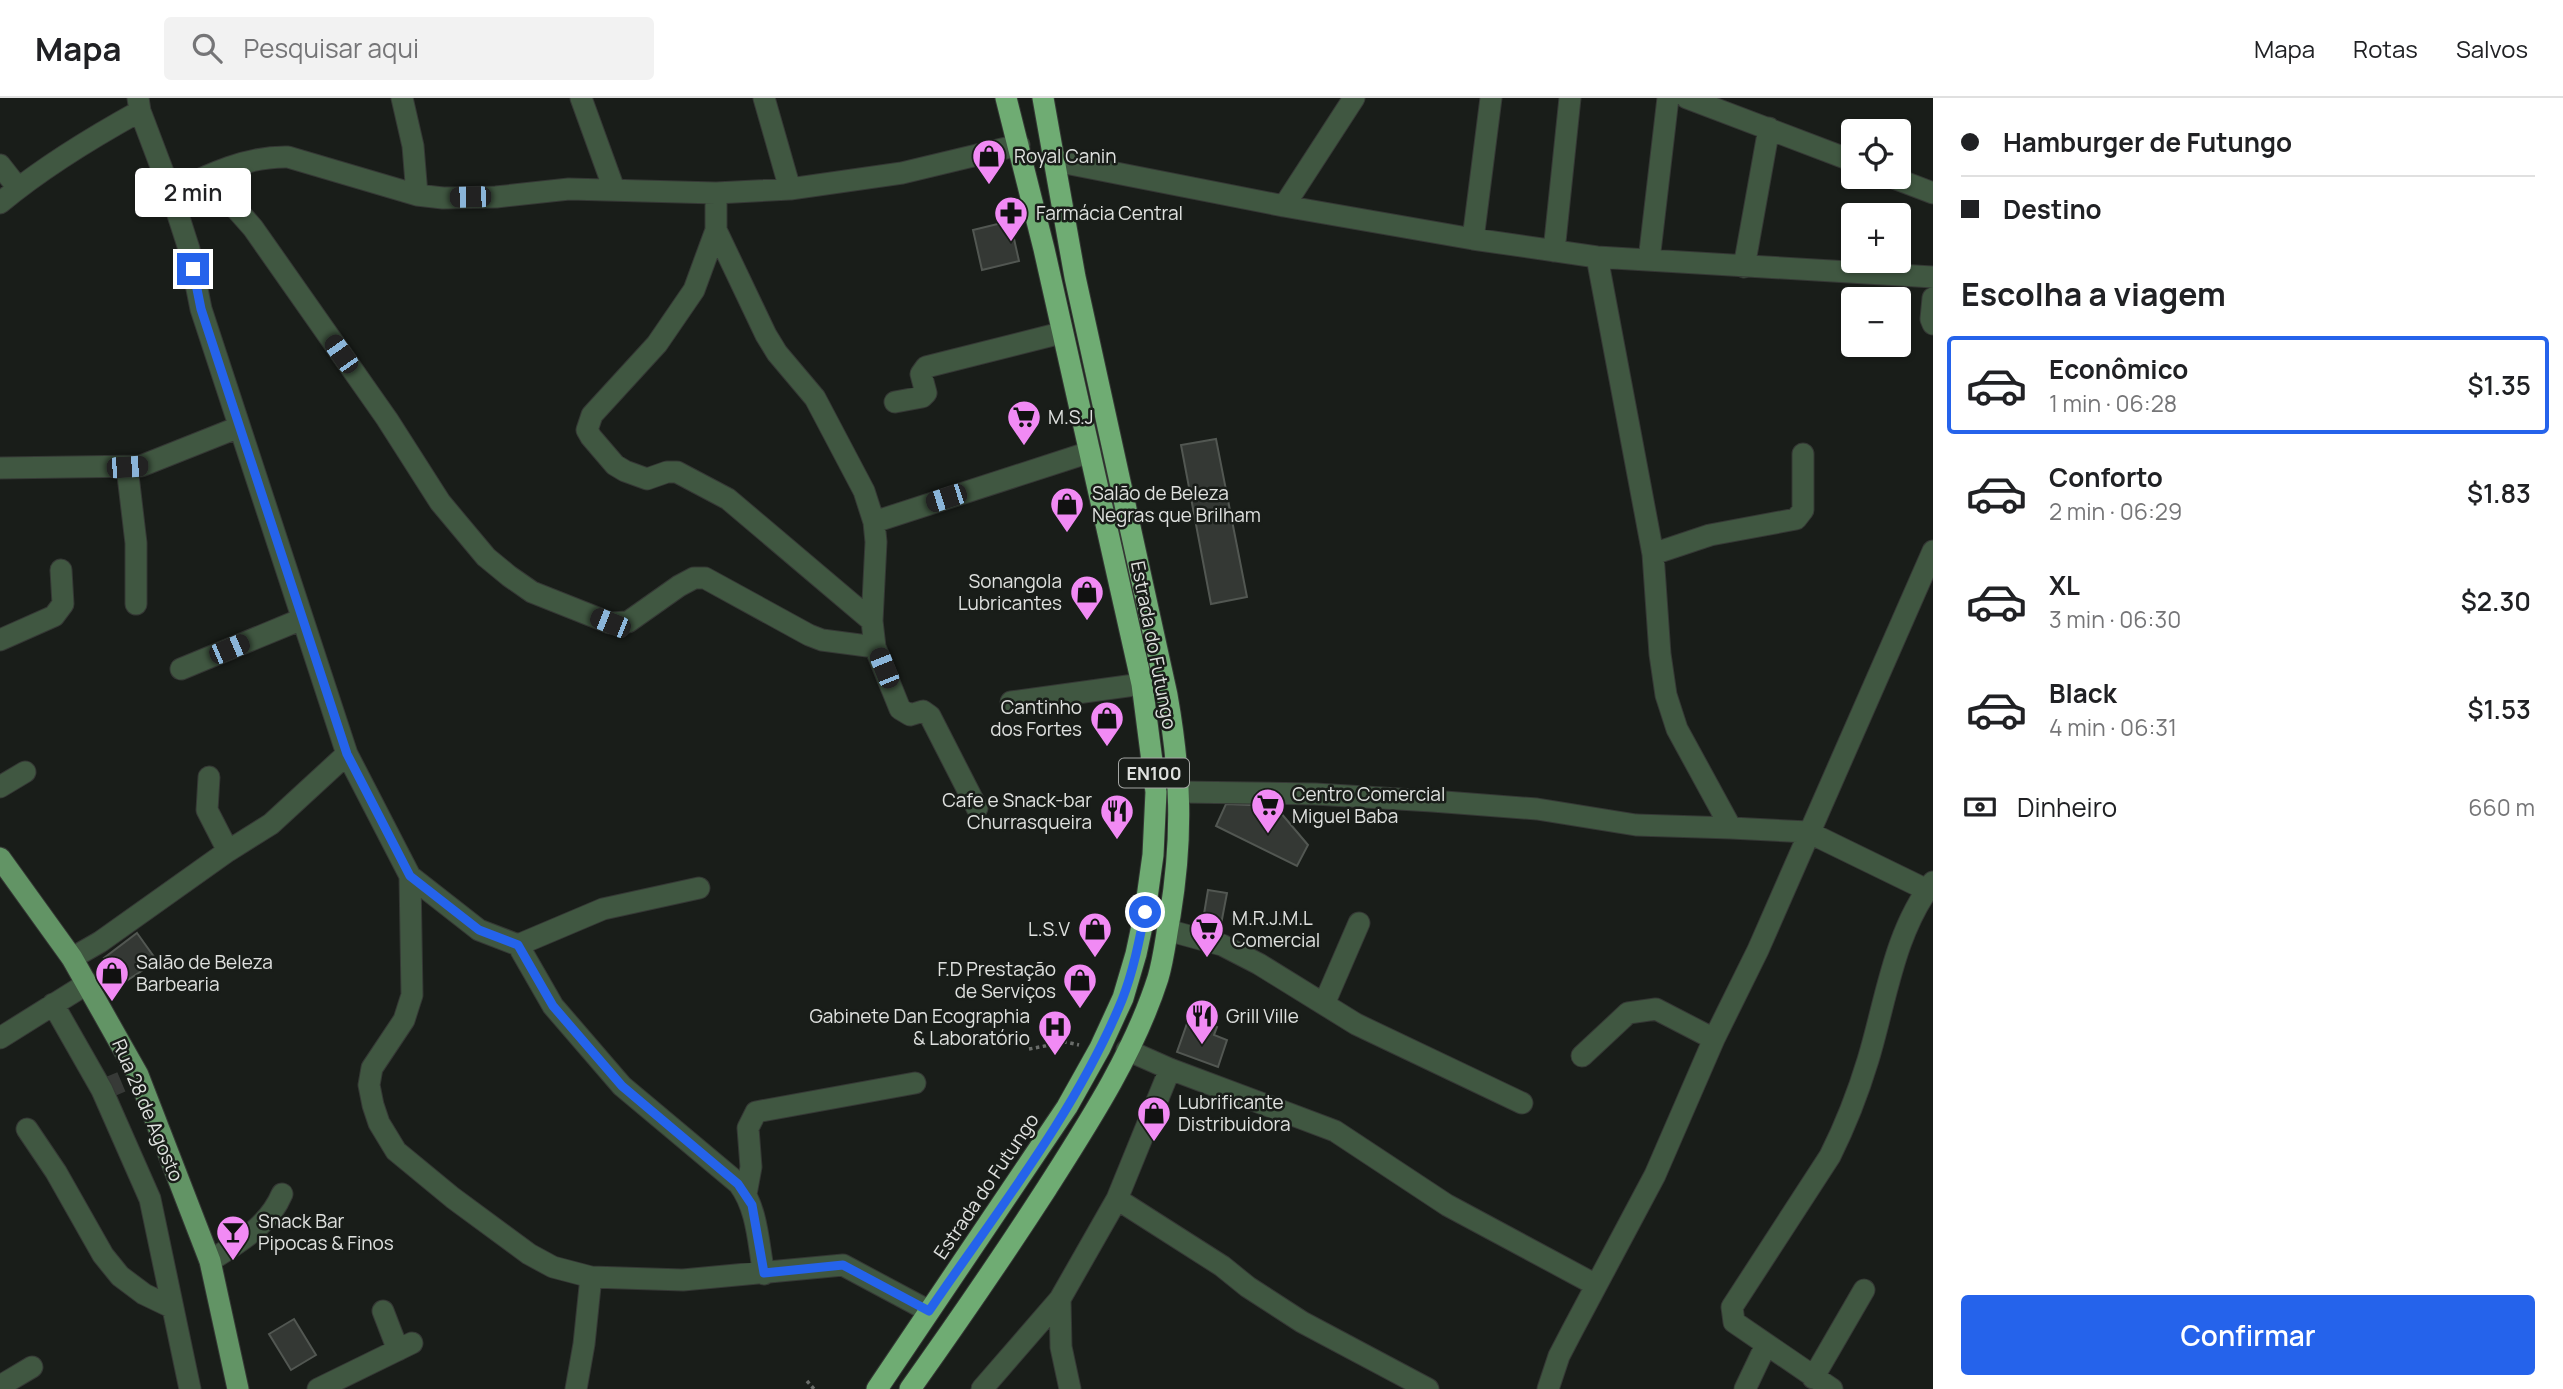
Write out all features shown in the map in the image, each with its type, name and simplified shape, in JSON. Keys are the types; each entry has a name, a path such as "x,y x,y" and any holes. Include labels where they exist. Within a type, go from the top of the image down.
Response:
{"highway":[{"name":"Estrada do Futungo","path":"877,1389 1067,1107 1100,1048 1123,998 1136,954 1153,855 1156,792 1142,684 1020,145 1006,98"},
{"name":"Estrada do Futungo","path":"910,1389 974,1298 1088,1123 1128,1050 1159,975 1180,835 1174,736 1167,695 1075,276 1043,98"}],"main road":[{"name":"Rua 28 de Agosto","path":"0,858 88,983 138,1075 210,1261 238,1389"}],"street":[{"path":"402,98 412,146 417,195"},
{"path":"581,98 614,189"},
{"path":"764,98 790,189"},
{"path":"1284,206 1354,98"},
{"path":"1473,239 1491,98"},
{"path":"1554,251 1570,98"},
{"path":"1649,260 1668,98"},
{"path":"1687,98 1841,157"},
{"path":"0,203 139,104 189,250 201,309 239,428 347,754 410,876 479,930 518,945 553,1006 622,1086 738,1184 752,1205 764,1273"},
{"path":"1744,267 1769,128"},
{"path":"171,193 255,158 288,157 417,195 443,198 496,197 569,189 716,193 790,189 902,173 1020,145"},
{"path":"1055,161 1284,206 1473,239 1597,257 1933,277"},
{"path":"0,165 18,188"},
{"path":"207,176 253,228 387,419 440,502 486,557 509,576 532,592 610,623 628,622 679,586 694,578 705,578 809,635 822,640 875,647"},
{"path":"1911,185 1933,193"},
{"path":"716,193 716,230 699,282 657,344 592,415 587,430 615,465 625,471 647,479 667,472 677,472 728,499 872,621"},
{"path":"716,230 766,335 777,353 816,398 853,466 874,522 876,552 872,621 875,647 900,709 910,715 923,711 930,716 977,808"},
{"path":"1597,257 1653,554 1660,654 1666,695 1677,729 1731,828"},
{"path":"1933,298 1933,324"},
{"path":"895,402 922,397 926,393 921,374 926,367 1061,333"},
{"path":"0,468 127,467 158,461 239,428"},
{"path":"874,522 1090,452"},
{"path":"1653,554 1710,535 1796,519 1803,510 1803,454"},
{"path":"127,467 136,543 136,604"},
{"path":"1548,1389 1559,1356 1655,1175 1714,1039 1758,950 1933,551"},
{"path":"0,640 54,616 63,604 61,570"},
{"path":"181,669 302,619"},
{"path":"1010,702 1142,684"},
{"path":"72,958 100,942 228,851 271,824 347,754"},
{"path":"0,787 25,772"},
{"path":"209,777 206,810 228,851"},
{"path":"1179,792 1315,794 1419,800 1537,809 1636,825 1808,832 1928,900 1900,947 1868,1061 1843,1132 1732,1307 1734,1322 1832,1389"},
{"path":"410,876 412,995 404,1020 372,1068 369,1085 379,1123 396,1151 488,1224 553,1267 592,1277 683,1280 843,1265 929,1311"},
{"path":"518,945 603,909 699,888"},
{"path":"1324,1004 1359,923"},
{"path":"1167,930 1222,944 1356,1024 1522,1103"},
{"path":"0,1038 88,983"},
{"path":"53,1004 102,1090 149,1199 190,1389"},
{"path":"1582,1056 1628,1013 1657,1009 1714,1039"},
{"path":"1128,1050 1170,1069 1335,1130 1447,1205 1597,1284"},
{"path":"982,1389 1060,1299 1117,1199 1170,1069"},
{"path":"746,1194 751,1167 748,1128 756,1112 915,1083"},
{"path":"27,1129 56,1172 103,1255 120,1276 144,1294 171,1307"},
{"path":"210,1261 252,1234 266,1221 282,1194"},
{"path":"1117,1199 1222,1266 1248,1287 1302,1322 1428,1389"},
{"path":"576,1389 592,1277"},
{"path":"1813,1378 1864,1290"},
{"path":"1060,1299 1061,1347 1070,1389"},
{"path":"331,1386 405,1346 383,1311"},
{"path":"1745,1389 1766,1345"},
{"path":"0,1386 32,1367"}],"path":[{"path":"1030,1049 1066,1042 1100,1048"},
{"path":"807,1381 814,1389"}],"building":[{"path":"1010,221 1019,261 982,270 973,230"},
{"path":"1216,439 1247,597 1211,604 1181,445"},
{"name":"Centro Comercial Miguel Baba","path":"1226,804 1275,806 1308,845 1297,866 1216,826"},
{"path":"1208,890 1227,893 1219,935 1201,932"},
{"path":"137,933 157,961 126,981 119,977 104,958"},
{"name":"Grill Ville","path":"1190,1015 1217,1027 1214,1035 1227,1040 1218,1067 1177,1052"},
{"path":"294,1319 316,1355 291,1370 269,1334"}],"tunnel":[{"path":"102,1090 138,1075"}],"place":[{"name":"Royal Canin","path":"989,186"},
{"name":"Farmácia Central","path":"1011,243"},
{"name":"M.S.J","path":"1024,447"},
{"name":"Salão de Beleza Negras que Brilham","path":"1067,534"},
{"name":"Sonangola Lubricantes","path":"1087,622"},
{"name":"Cantinho dos Fortes","path":"1107,748"},
{"name":"Centro Comercial Miguel Baba","path":"1268,835"},
{"name":"Cafe e Snack-bar Churrasqueira","path":"1117,841"},
{"name":"L.S.V","path":"1095,959"},
{"name":"M.R.J.M.L Comercial","path":"1207,959"},
{"name":"Salão de Beleza Barbearia","path":"112,1003"},
{"name":"F.D Prestação de Serviços","path":"1080,1010"},
{"name":"Grill Ville","path":"1202,1046"},
{"name":"Gabinete Dan Ecographia & Laboratório","path":"1055,1057"},
{"name":"Lubrificante Distribuidora","path":"1154,1143"},
{"name":"Snack Bar Pipocas & Finos","path":"233,1262"}],"route":[{"path":"193,269 201,309 347,754 410,876 479,930 518,945 553,1006 622,1086 738,1184 752,1205 764,1273 843,1265 929,1311 1067,1107 1100,1048 1123,998 1145,912"}]}
